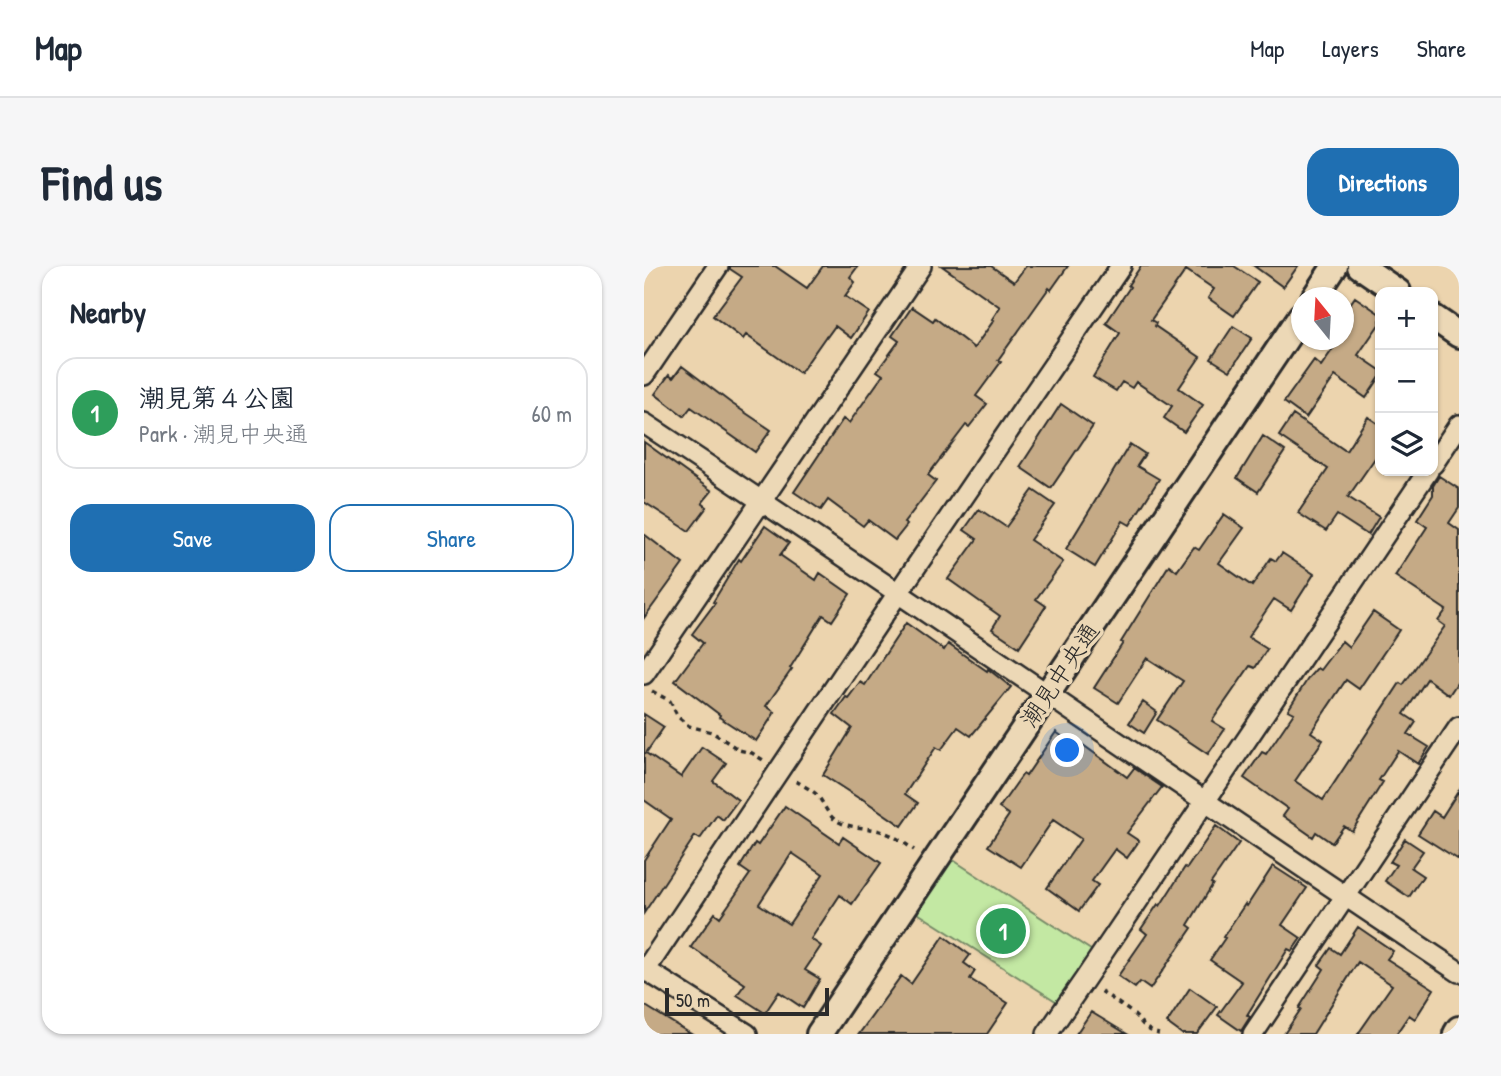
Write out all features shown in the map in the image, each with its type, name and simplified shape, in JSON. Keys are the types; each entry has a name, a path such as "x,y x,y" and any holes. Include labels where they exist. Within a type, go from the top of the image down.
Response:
{"street":[{"path":"644,375 718,266"},
{"path":"644,674 921,266"},
{"path":"747,1034 645,970 1121,266"},
{"path":"1321,287 1335,266"},
{"path":"1360,266 1391,287"},
{"path":"1438,320 1459,335"},
{"name":"潮見中央通","path":"819,1034 1291,331"},
{"path":"644,423 1459,972"},
{"path":"1438,456 1459,425"},
{"path":"1047,1034 1425,476"},
{"path":"1253,1034 1459,727"},
{"path":"1456,1034 1459,1029"}],"path":[{"path":"644,687 670,701 678,718 689,726 712,732 739,750 752,753 814,793 835,821 847,826 878,830 899,838 934,862"},
{"path":"1085,979 1134,1015 1141,1026 1159,1034"}],"green space":[{"path":"941,852 1100,956 1065,1007 905,905"}],"building":[{"path":"730,266 775,266 807,288 823,266 858,266 850,277 855,282 845,296 869,312 851,338 835,326 800,373 746,335 743,339 713,316 742,277 730,269"},
{"path":"942,266 991,266 1014,282 1026,266 1068,266 998,360 1001,362 976,396 987,404 969,427 966,425 928,475 936,481 904,523 907,525 895,540 868,520 863,526 828,500 821,510 794,492 843,419 849,423 883,375 877,371 899,341 892,336 912,307 933,321 935,318 974,348 994,320 992,319 1000,307"},
{"path":"1141,266 1234,266 1258,282 1234,316 1208,298 1214,289 1186,270 1151,320 1156,323 1155,326 1200,357 1179,388 1203,405 1184,432 1164,418 1172,406 1136,382 1132,388 1122,382 1116,391 1093,377 1120,333 1106,323"},
{"path":"1254,266 1298,266 1283,287"},
{"path":"1354,298 1375,311 1375,330 1358,355 1375,367 1375,384 1366,398 1335,376 1306,418 1284,402 1314,360 1321,366 1332,350 1354,350"},
{"path":"1233,326 1252,338 1230,371 1211,359"},
{"path":"682,366 771,430 755,452 691,407 684,416 655,394 669,375 673,378"},
{"path":"1061,404 1093,426 1051,488 1020,467"},
{"path":"1293,415 1346,451 1368,417 1375,422 1375,458 1348,497 1379,517 1368,535 1337,515 1326,531 1298,513 1328,469 1279,436"},
{"path":"1263,436 1285,451 1258,492 1237,478"},
{"path":"644,442 712,491 702,503 707,507 689,531 644,502"},
{"path":"1130,444 1145,454 1137,466 1159,479 1130,525 1123,521 1095,567 1066,549"},
{"path":"1439,476 1459,489 1459,508 1449,523 1459,530 1459,680 1449,695 1427,679 1404,714 1416,722 1408,734 1429,747 1418,764 1398,751 1379,780 1383,782 1352,831 1344,826 1332,843 1316,832 1313,837 1283,816 1288,809 1244,778 1262,752 1266,754 1294,713 1288,710 1309,677 1317,668 1320,670 1342,641 1349,647 1373,612 1399,630 1359,689 1346,680 1311,732 1323,740 1295,781 1323,800 1400,683 1403,685 1445,626 1438,621 1446,610 1395,576 1427,527 1417,520 1433,495 1433,486"},
{"path":"1033,490 1055,505 1030,540 1063,562 1036,599 1046,606 1019,647 992,629 1000,616 948,579 977,539 964,530 979,509 1006,527"},
{"path":"1224,514 1244,528 1219,563 1252,586 1271,558 1276,561 1282,553 1314,574 1291,610 1274,599 1248,637 1267,649 1255,668 1250,666 1212,721 1225,729 1208,754 1157,720 1183,681 1147,658 1118,703 1094,688 1169,565 1177,571 1194,547 1199,550"},
{"path":"765,526 789,543 780,555 816,580 820,573 850,594 832,621 823,615 790,668 792,669 766,706 775,712 756,741 719,717 720,715 675,681 703,643 692,634 715,603 713,602 739,559 741,561"},
{"path":"644,534 683,564 644,618"},
{"path":"906,623 944,650 948,644 1011,687 971,736 958,727 941,750 936,747 905,794 918,803 902,826 823,775 852,728 834,714 860,682 865,685"},
{"path":"1143,702 1157,712 1144,733 1129,723"},
{"path":"644,714 664,727 646,753 681,777 702,747 726,763 713,781 738,800 723,820 717,815 700,839 695,836 644,913 644,860 671,819 644,800"},
{"path":"1056,732 1080,749 1083,745 1127,777 1134,768 1162,787 1127,833 1139,841 1127,858 1115,849 1092,881 1098,885 1079,911 1047,888 1081,839 1053,820 1021,867 988,846 1009,815 999,808 1023,774 1026,776"},
{"path":"1459,790 1459,860 1418,834 1433,811 1442,817"},
{"path":"785,806 839,843 843,837 881,863 852,904 840,895 811,939 821,946 805,970 820,979 803,1008 779,992 765,1013 737,995 745,984 691,947 715,913 720,917 750,874 740,867 755,843 758,845","holes":["792,853 823,874 789,924 759,904"]},
{"path":"1216,826 1239,843 1211,883 1213,884 1188,925 1192,928 1150,989 1140,982 1135,988 1118,976 1147,934 1141,929"},
{"path":"1405,839 1423,851 1411,868 1423,876 1409,897 1385,881 1396,865 1390,862"},
{"path":"1273,866 1307,888 1282,925 1301,938 1292,951 1288,949 1247,1015 1250,1017 1241,1031 1218,1015 1242,982 1210,960 1245,904 1247,906"},
{"path":"1358,927 1393,951 1387,959 1434,989 1415,1019 1409,1015 1396,1034 1358,1034 1392,985 1358,962 1313,1034 1284,1034 1324,969 1319,965 1331,948 1340,954"},
{"path":"944,936 970,955 964,963 975,971 970,979 1008,1003 987,1034 859,1034 901,976 911,984"},
{"path":"1190,988 1217,1007 1197,1034 1182,1034 1167,1023"},
{"path":"644,1005 691,1034 644,1034"},
{"path":"1091,1012 1127,1034 1076,1034"}],"place":[{"name":"潮見第４公園","path":"1003,931"}]}
